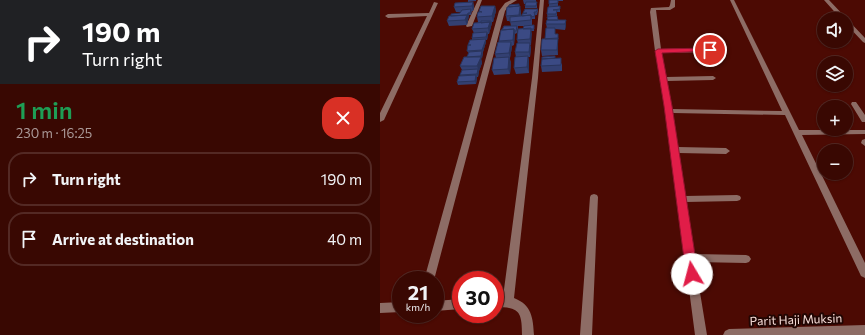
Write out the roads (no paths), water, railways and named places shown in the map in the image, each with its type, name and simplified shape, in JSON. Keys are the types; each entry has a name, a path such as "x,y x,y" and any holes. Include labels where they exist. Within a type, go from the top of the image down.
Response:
{"street":[{"path":"469,26 480,0"},
{"path":"431,271 502,11 507,4 515,0"},
{"path":"508,302 542,0"},
{"path":"673,0 673,6 670,8 653,9 658,51 675,150 701,335"},
{"path":"732,0 865,273"},
{"path":"826,0 837,12"},
{"path":"380,120 436,3"},
{"path":"388,16 431,14"},
{"path":"853,28 865,40"},
{"path":"658,51 710,50"},
{"path":"663,79 713,78"},
{"path":"854,104 865,120"},
{"path":"669,111 787,113"},
{"path":"797,133 865,132"},
{"path":"675,150 726,150"},
{"path":"586,335 594,198"},
{"path":"681,199 737,198"},
{"path":"690,258 746,259"},
{"path":"504,302 520,304 526,311 528,335"},
{"path":"380,308 392,308"},
{"name":"Parit Haji Muksin","path":"729,335 865,331"}]}
